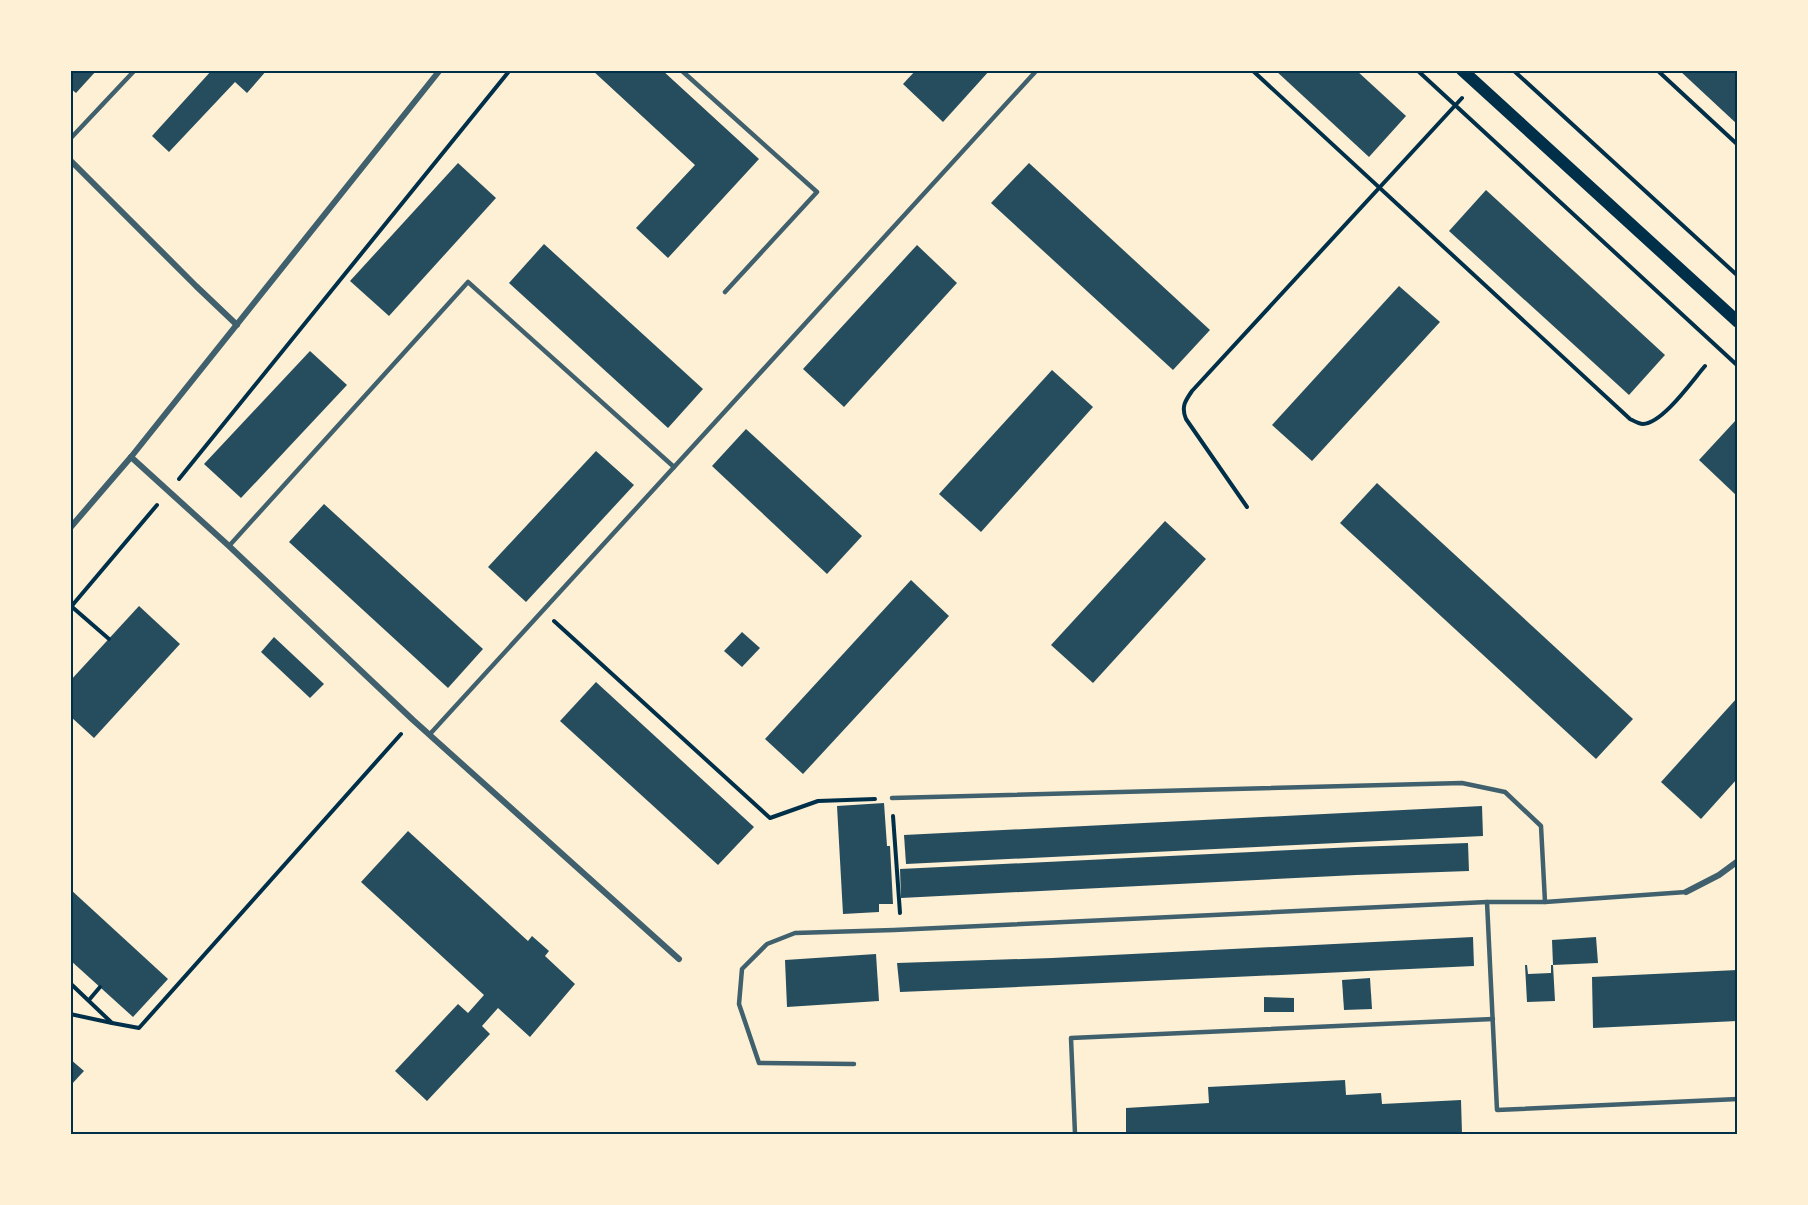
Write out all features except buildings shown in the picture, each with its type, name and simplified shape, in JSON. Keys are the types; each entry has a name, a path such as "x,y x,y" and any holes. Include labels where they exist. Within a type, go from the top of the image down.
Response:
{"main road":[{"path":"1462,70 1737,322"}],"street":[{"path":"70,528 131,457 440,70"},
{"path":"70,160 237,325"},
{"path":"131,457 413,720 679,959"},
{"path":"1686,892 1719,875 1737,861"}],"lane":[{"path":"70,139 135,70"},
{"path":"681,70 817,192 725,292"},
{"path":"430,734 1037,70"},
{"path":"229,546 468,282 674,467"},
{"path":"892,798 1462,783 1505,792 1541,826 1545,902"},
{"path":"854,1064 759,1063 739,1004 742,969 768,944 795,933 1487,902 1545,902 1686,892"},
{"path":"1487,902 1497,1110 1737,1099"},
{"path":"1075,1134 1071,1038 1492,1019"}],"path":[{"path":"109,639 71,606 169,491 510,70"},
{"path":"1252,70 1630,419 1642,424 1654,421 1664,413 1705,366"},
{"path":"1417,70 1737,366"},
{"path":"1513,70 1737,276"},
{"path":"1657,70 1737,145"},
{"path":"1247,507 1186,419 1184,412 1186,400 1475,82"},
{"path":"542,611 770,818 818,801 892,798 901,929"},
{"path":"70,1014 139,1028 413,720"},
{"path":"71,984 112,1023"},
{"path":"89,1000 100,987"}]}
